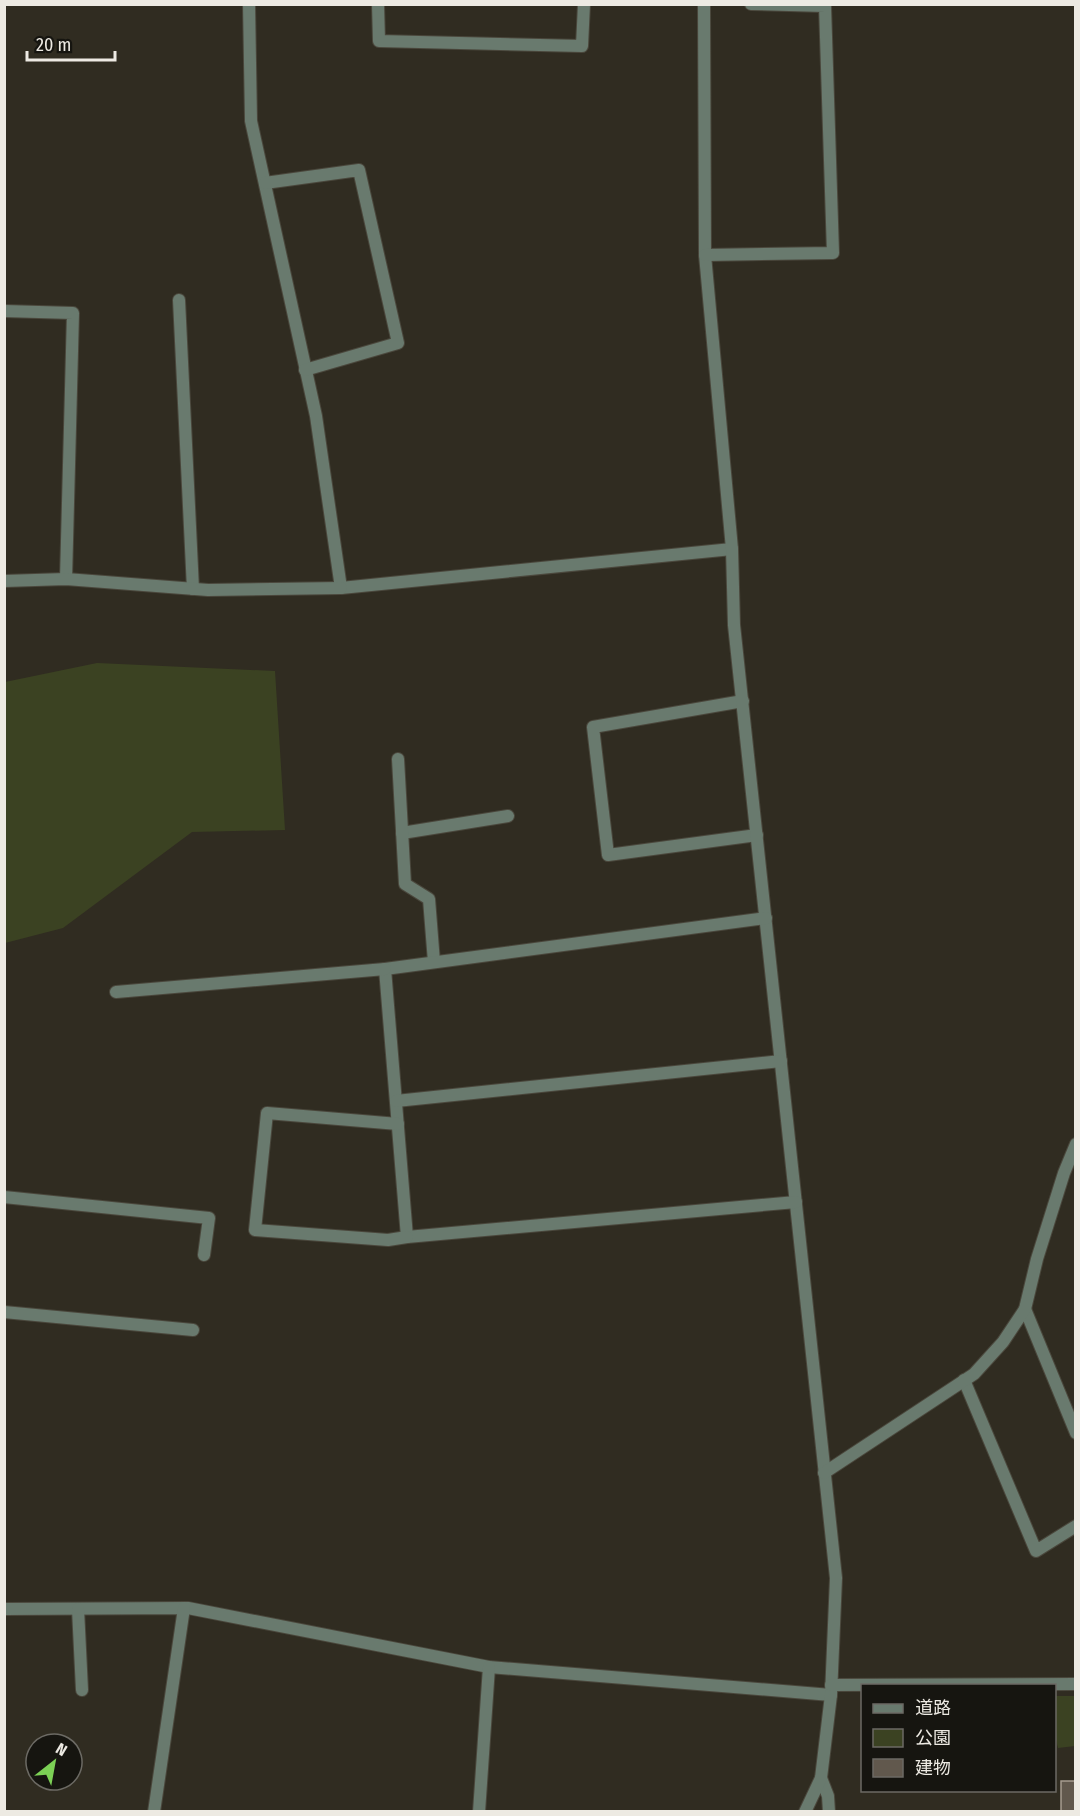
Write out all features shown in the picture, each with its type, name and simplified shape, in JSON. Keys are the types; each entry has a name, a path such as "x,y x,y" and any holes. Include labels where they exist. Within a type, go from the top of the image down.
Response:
{"street":[{"path":"249,4 251,121 316,416 341,588"},
{"path":"378,4 380,41 582,46 584,4"},
{"path":"704,4 705,255 732,549 734,626 836,1578 831,1690 821,1778 805,1812"},
{"path":"705,255 833,253 825,6 751,4"},
{"path":"265,183 359,170 398,344 306,369"},
{"path":"179,300 193,589"},
{"path":"4,311 73,313 66,579"},
{"path":"4,581 66,579 193,589 341,588 732,549"},
{"path":"743,702 593,727 608,855 757,835"},
{"path":"398,759 405,884 429,899 434,962"},
{"path":"402,833 508,816"},
{"path":"116,992 385,969 766,918"},
{"path":"385,969 407,1237"},
{"path":"396,1101 781,1061"},
{"path":"398,1124 267,1113 255,1230 387,1240 796,1202"},
{"path":"824,1473 974,1374 1003,1342 1025,1309 1064,1173 1076,1144"},
{"path":"4,1197 209,1218 204,1256"},
{"path":"1025,1309 1076,1433"},
{"path":"4,1312 193,1330"},
{"path":"964,1380 1036,1551 1076,1526"},
{"path":"4,1609 183,1608 489,1666 831,1690 861,1689"},
{"path":"154,1812 183,1608"},
{"path":"78,1609 82,1690"},
{"path":"479,1812 489,1666"},
{"path":"1056,1684 1076,1684"},
{"path":"821,1778 828,1796 829,1812"}],"green space":[{"path":"97,663 275,671 285,830 192,832 63,928 5,943 5,682"},
{"path":"1056,1696 1075,1696 1075,1746 1058,1748"}],"building":[{"path":"1061,1781 1076,1781 1076,1812 1061,1812"}]}
